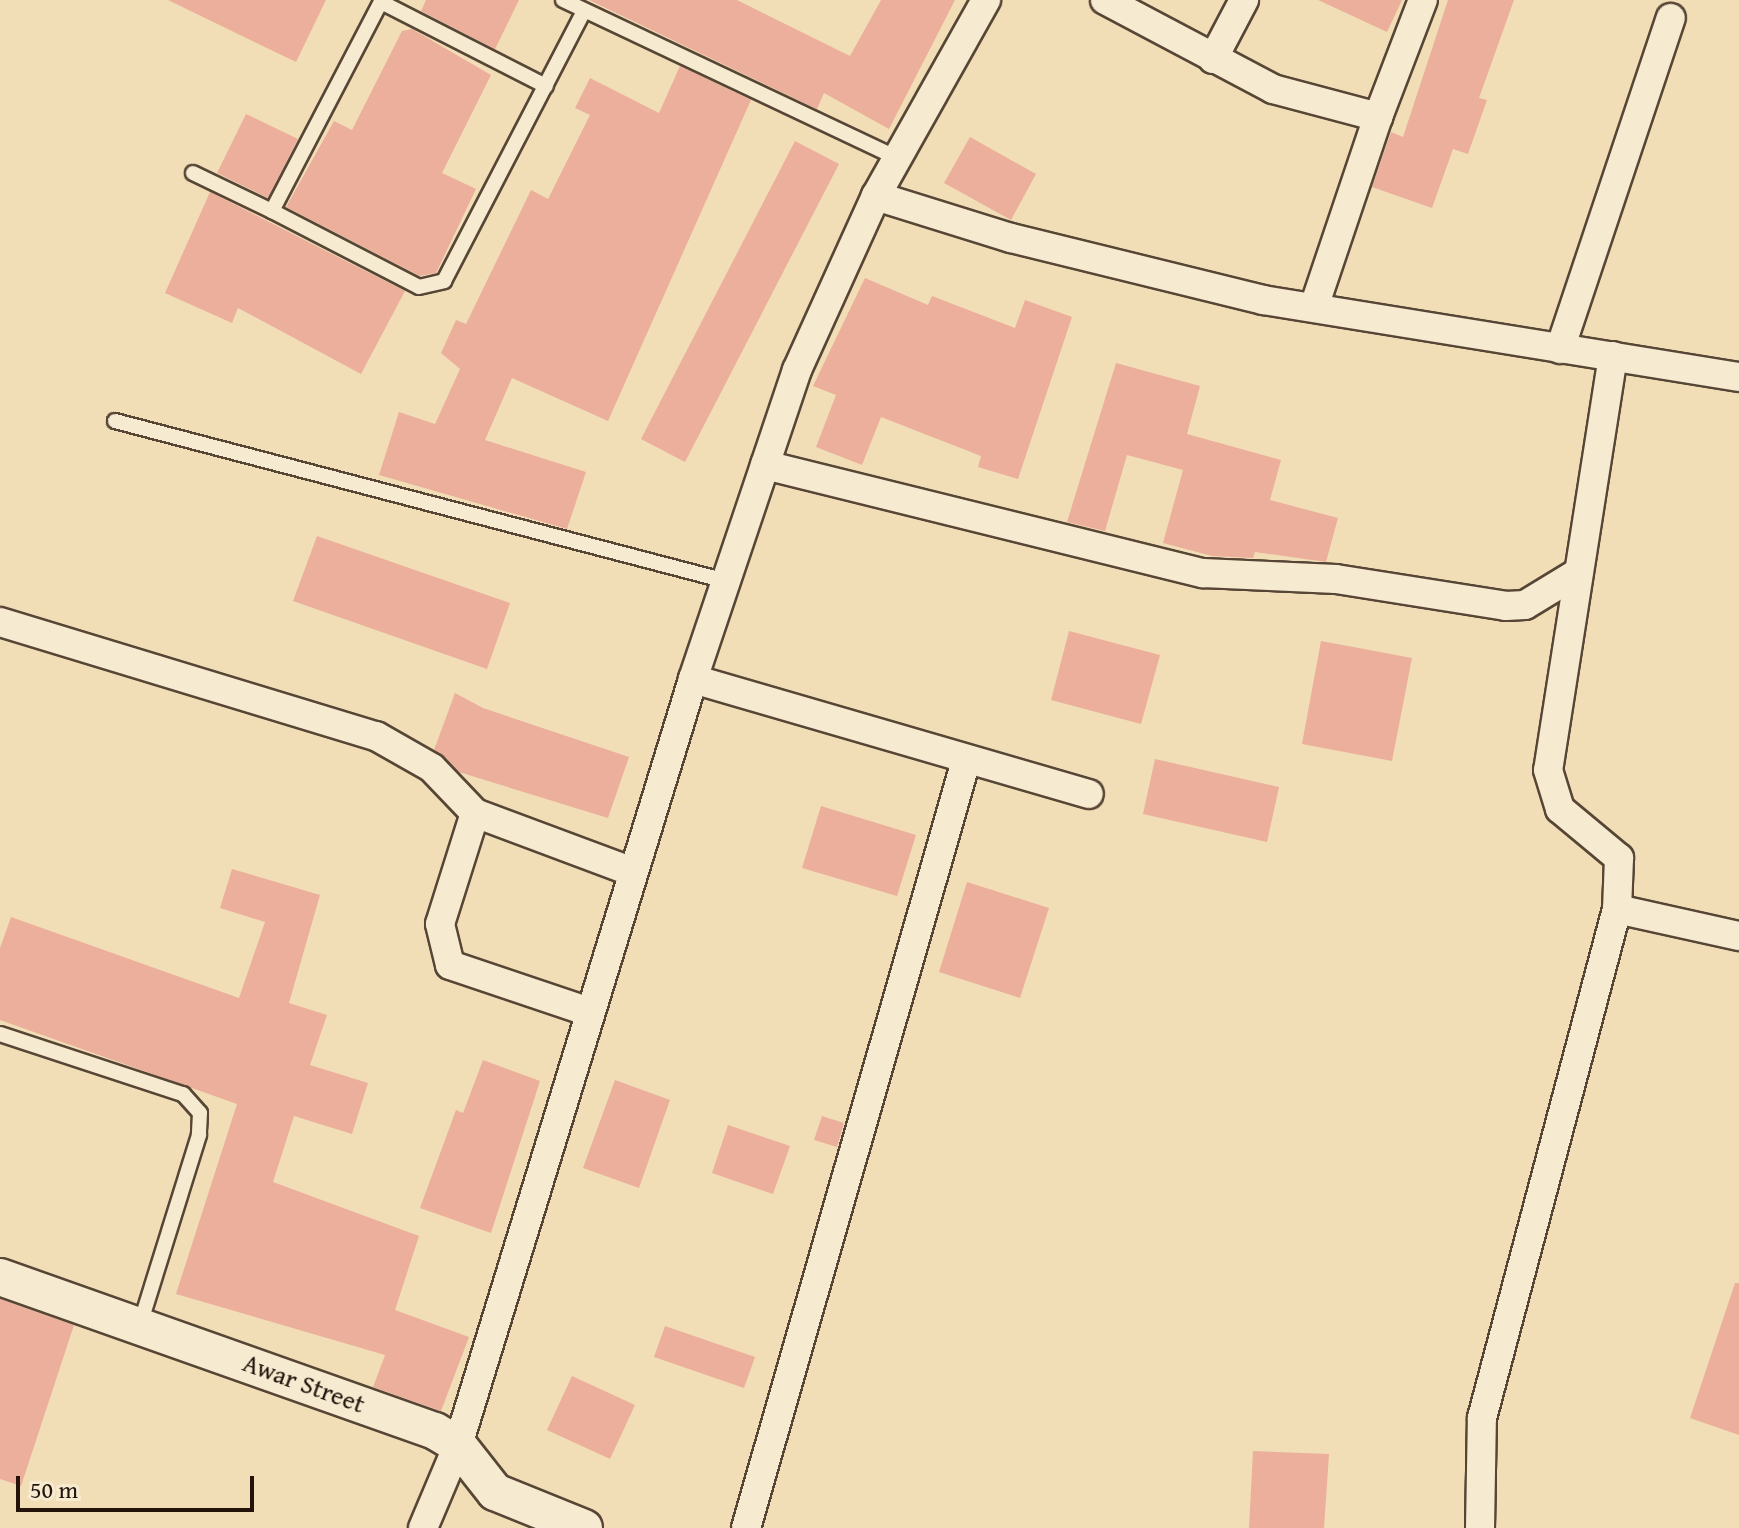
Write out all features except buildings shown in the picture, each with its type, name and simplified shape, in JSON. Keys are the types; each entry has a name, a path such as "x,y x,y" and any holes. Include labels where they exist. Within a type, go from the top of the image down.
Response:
{"street":[{"path":"423,1528 458,1445 693,679 823,304 876,196 986,0"},
{"path":"1105,0 1273,89 1378,117"},
{"path":"1213,59 1244,0"},
{"path":"1314,307 1361,184 1378,117 1423,0"},
{"path":"1560,349 1671,18"},
{"path":"876,196 1026,242 1314,307 1739,377"},
{"path":"1480,1528 1482,1418 1617,909 1619,858 1560,809 1548,770 1613,356"},
{"path":"765,465 1203,573 1336,579 1506,606 1525,605 1579,572"},
{"path":"0,622 376,736 432,768 475,813 633,872"},
{"path":"693,679 966,761 1089,794"},
{"path":"746,1528 966,761"},
{"path":"475,813 440,924 450,965 590,1012"},
{"path":"1617,909 1739,936"},
{"name":"Awar Street","path":"0,1277 140,1324 458,1445"},
{"path":"458,1445 495,1492 584,1528"}],"lane":[{"path":"563,0 898,158"},
{"path":"272,211 381,1 546,86"},
{"path":"193,173 419,287 444,281 584,11"},
{"path":"115,421 726,581"},
{"path":"0,1034 183,1094 200,1113 199,1135 140,1324"}]}
